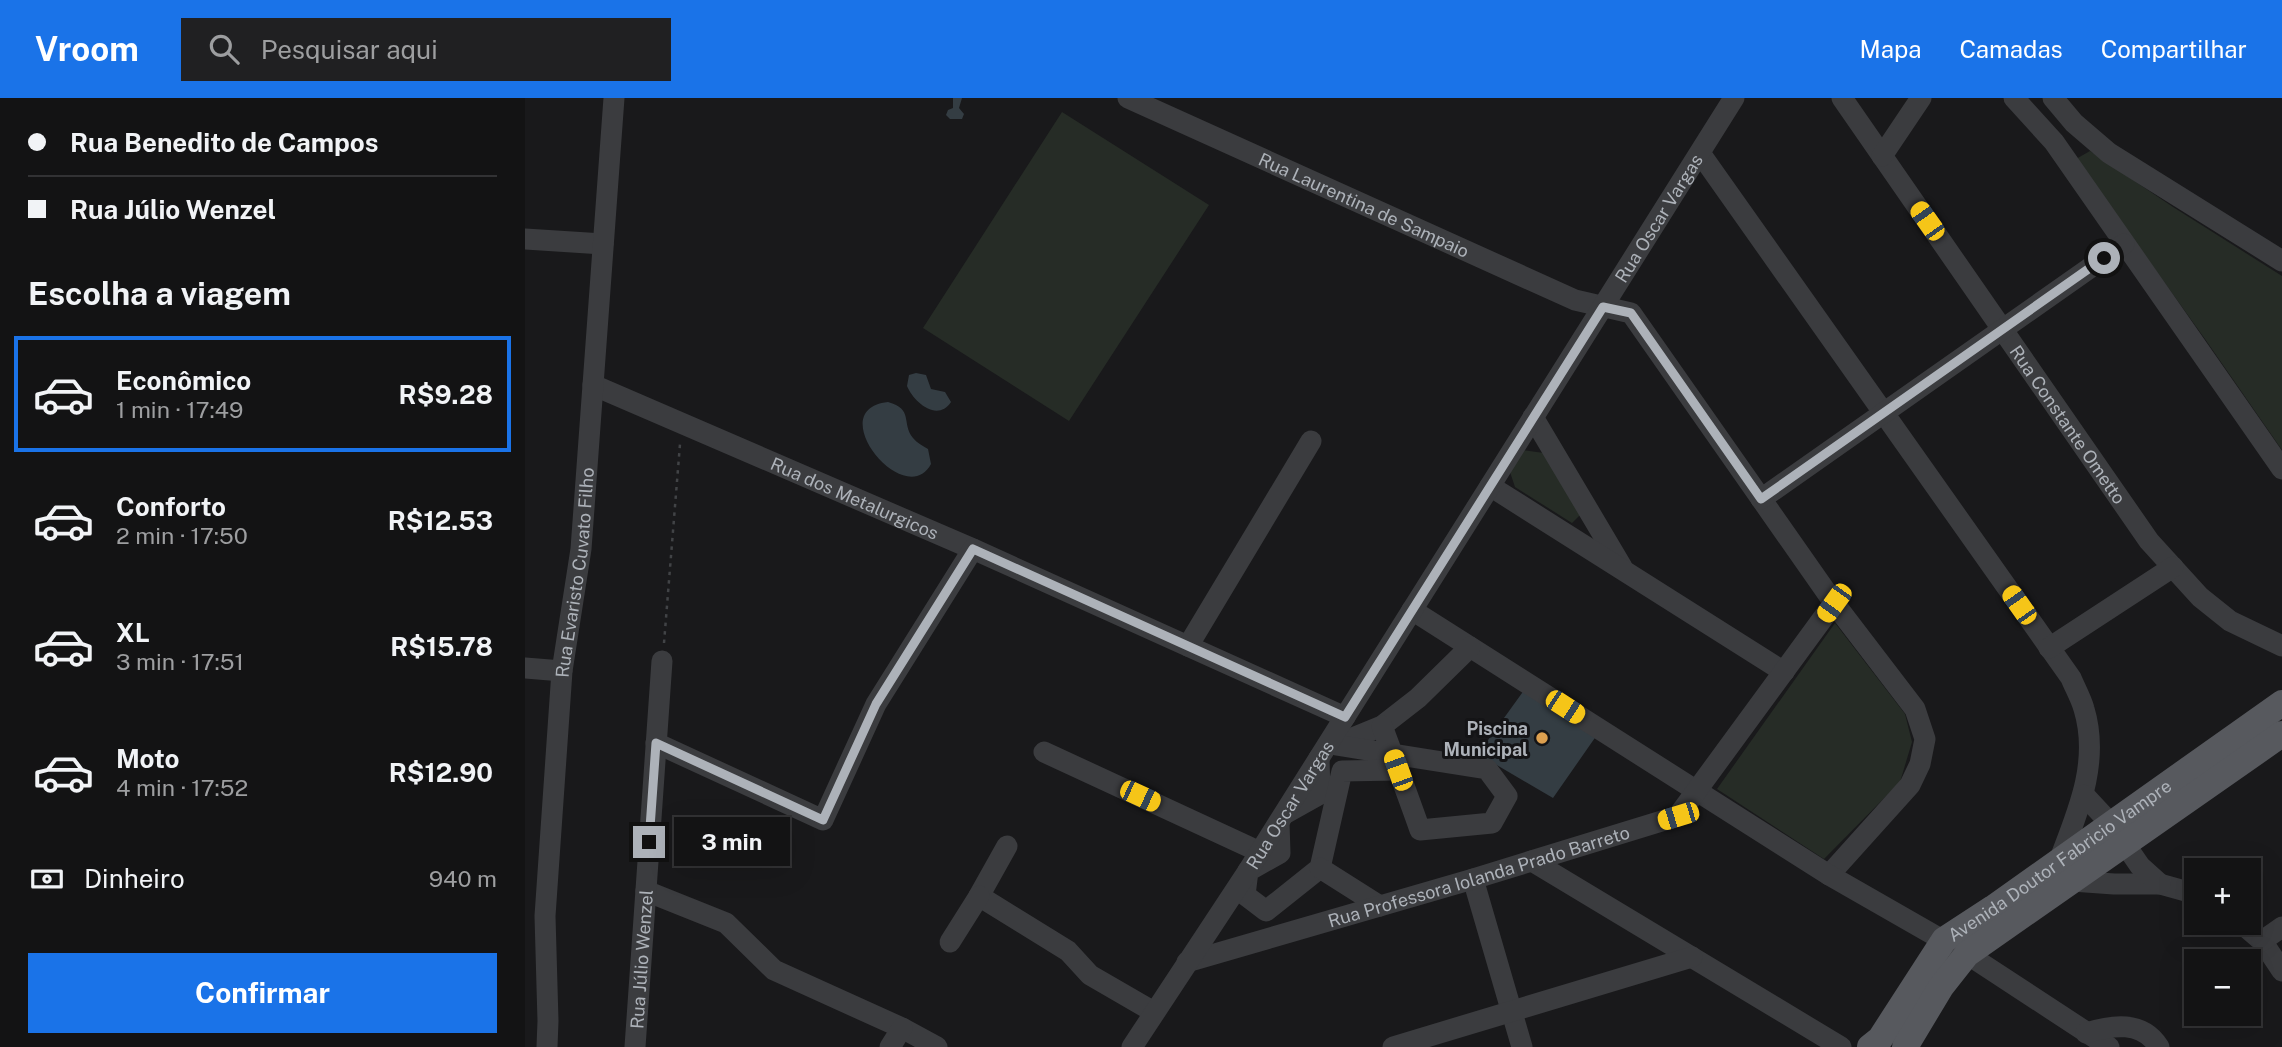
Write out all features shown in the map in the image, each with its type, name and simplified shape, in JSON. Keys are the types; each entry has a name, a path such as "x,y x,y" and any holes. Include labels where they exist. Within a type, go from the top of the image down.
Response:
{"main road":[{"name":"Avenida Doutor Fabricio Vampre","path":"1905,1047 1941,987 1967,954 2066,871 2118,834 2282,703"},
{"name":"Avenida Doutor Fabricio Vampre","path":"2118,834 2282,734"},
{"name":"Avenida Doutor Fabricio Vampre","path":"1870,1047 1880,1039 1944,940 2066,871"}],"street":[{"name":"Rua Evaristo Cuvato Filho","path":"547,1047 548,1021 535,915 562,671 581,549 614,98"},
{"name":"Rua Laurentina de Sampaio","path":"1128,98 1575,300 1631,313 1834,603 1915,709 1925,739 1920,764 1910,785 1829,875"},
{"name":"Rua Oscar Vargas","path":"1132,1047 1326,751 1734,98"},
{"name":"Rua Constante Ometto","path":"1842,98 2149,541 2200,597 2230,621 2282,646"},
{"path":"1882,156 1921,98"},
{"path":"2014,98 2054,142 2282,469"},
{"path":"2053,98 2074,123 2109,153 2282,261"},
{"path":"2054,142 2074,123"},
{"path":"1700,153 2071,678 2084,709 2089,771 2066,871 2114,884 2160,884 2184,891"},
{"path":"525,239 603,244"},
{"path":"1761,499 2124,244"},
{"name":"Rua dos Metalurgicos","path":"593,385 973,549 1345,717"},
{"path":"1533,417 1625,572"},
{"path":"1188,646 1311,441"},
{"path":"1490,486 1784,672"},
{"path":"656,743 823,820 876,704 973,549"},
{"path":"2049,648 2173,567"},
{"name":"Rua Professora Iolanda Prado Barreto","path":"1187,962 1678,816 1834,603"},
{"path":"1412,610 1829,875 1967,954 2109,1047"},
{"path":"1326,751 1382,726 1418,698 1470,647"},
{"name":"Rua Júlio Wenzel","path":"635,1047 662,662"},
{"path":"525,668 562,671"},
{"path":"1326,751 1395,761 1487,769 1507,796 1492,822 1420,830 1395,761 1382,726"},
{"path":"1044,752 1260,852"},
{"path":"1281,818 1280,853 1248,871 1245,895 1266,911 1320,868 1342,771 1395,761"},
{"path":"2084,794 2118,834 2140,866 2160,884"},
{"path":"950,942 1007,846"},
{"path":"1532,861 1840,1047"},
{"path":"1320,868 1380,906"},
{"path":"1473,879 1522,1047"},
{"path":"646,891 726,923 774,970 902,1028 937,1047"},
{"path":"979,896 1068,951 1090,975 1154,1012"},
{"path":"2262,941 2282,927"},
{"path":"2255,935 2282,971"},
{"path":"1393,1047 1692,957"},
{"path":"2087,1033 2112,1025 2142,1030 2159,1047"},
{"path":"890,1047 902,1028"}],"path":[{"path":"662,662 682,423"}],"shaded area":[{"path":"953,98 962,98 959,108 964,114 962,119 950,119 946,115 948,110 953,108"},
{"path":"1062,112 1209,205 1069,421 923,328"},
{"path":"2090,151 2282,276 2282,450 2076,159"},
{"path":"909,375 926,375 931,389 945,392 951,402 945,408 926,408 914,398 907,386"},
{"path":"888,402 901,408 913,438 928,449 931,464 919,475 904,476 888,467 875,454 865,437 863,421 870,409"},
{"path":"1523,450 1544,453 1581,514 1572,523 1515,487 1510,472"},
{"path":"1835,623 1905,714 1912,742 1900,782 1824,859 1717,789"},
{"name":"Piscina Municipal","path":"1527,686 1599,732 1553,798 1478,754"}],"place":[{"name":"Piscina Municipal","path":"1542,738"}],"route":[{"path":"649,842 656,743 823,820 876,704 973,549 1345,717 1603,307 1631,313 1761,499 2104,258"}]}
